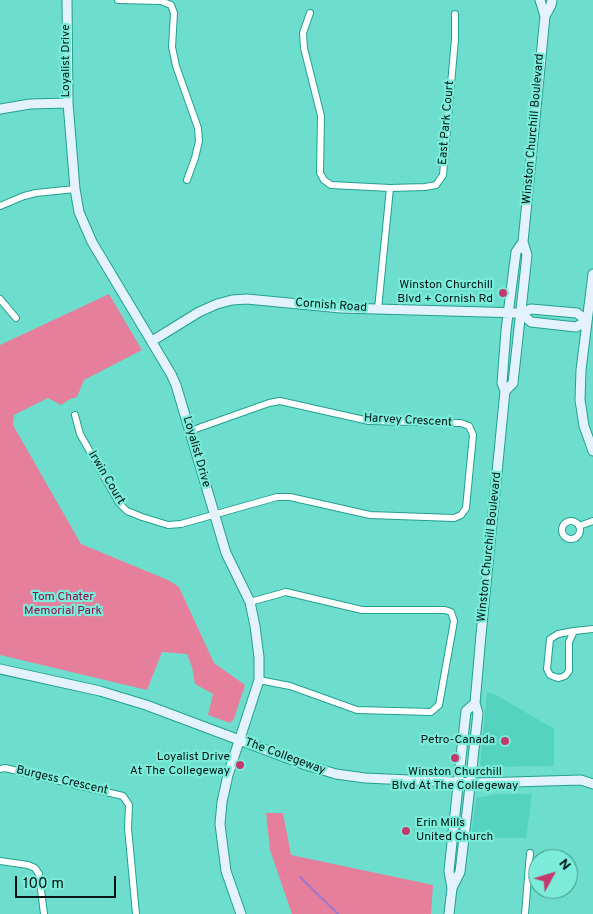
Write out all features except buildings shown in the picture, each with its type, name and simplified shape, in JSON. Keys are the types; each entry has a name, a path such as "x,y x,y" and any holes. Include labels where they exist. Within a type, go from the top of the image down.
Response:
{"street":[{"name":"Loyalist Drive","path":"67,0 68,103 74,190 79,212 92,242 174,379 226,553 250,602 259,657 259,680 228,775 222,802 220,824 226,871 241,914"},
{"path":"118,0 161,1 171,5 174,13 172,47 176,66 198,128 199,141 188,180"},
{"name":"Winston Churchill Boulevard","path":"505,391 513,383 527,255 523,242 544,16 540,0"},
{"name":"Winston Churchill Boulevard","path":"544,16 552,0"},
{"name":"East Park Court","path":"310,13 302,33 304,48 322,116 320,173 324,180 331,185 390,188 424,187 436,184 443,175 455,39 455,14"},
{"path":"0,109 30,104 68,103"},
{"path":"378,309 390,188"},
{"path":"0,206 36,193 74,190"},
{"name":"Winston Churchill Boulevard","path":"452,888 460,872 478,713 475,703 505,391 502,383 508,313 516,252 523,242"},
{"path":"593,274 581,370 580,400 589,425 593,451"},
{"path":"0,299 16,318"},
{"name":"Cornish Road","path":"152,341 199,312 232,300 247,299 341,308 508,313 521,313 531,309 577,313 587,321"},
{"path":"521,313 530,322 576,327 587,321"},
{"name":"Harvey Crescent","path":"190,431 269,403 280,401 369,421 462,423 469,426 472,435 466,508 461,515 454,518 370,515 283,497 277,497 214,515"},
{"name":"Irwin Court","path":"75,415 80,434 127,511 142,518 168,525 181,524 214,515"},
{"path":"579,526 593,521"},
{"path":"250,602 286,592 362,610 444,610 451,612 454,621 439,705 431,712 357,710 290,686 259,680"},
{"path":"574,632 569,642 569,671 565,676 559,678 550,675 547,669 550,639 558,634 593,629"},
{"name":"The Collegeway","path":"0,669 100,691 146,705 336,774 365,778 470,782 581,780 593,776"},
{"name":"Winston Churchill Boulevard","path":"449,914 452,888 450,871 466,711 475,703"},
{"name":"Burgess Crescent","path":"0,769 5,768 123,796 128,805 128,828 136,914"},
{"name":"The Collegeway","path":"581,780 593,784"},
{"path":"0,861 28,865 35,868 39,874 44,914"},
{"path":"525,914 528,877"}],"shaded area":[{"path":"487,692 496,695 554,729 554,766 483,767 480,765"},
{"path":"495,794 532,794 526,838 471,838 476,798"}],"green space":[{"name":"Tom Chater Memorial Park","path":"109,294 142,350 84,380 77,397 61,405 48,398 14,415 13,425 81,544 168,580 179,587 214,663 245,685 234,719 230,723 208,715 213,694 195,684 187,654 162,652 147,690 0,655 0,345"},
{"path":"266,813 283,813 291,855 433,885 431,914 292,914 270,850"}],"waterway":[{"path":"300,877 338,914"}],"place":[{"name":"Winston Churchill Blvd + Cornish Rd","path":"503,293"},
{"name":"Petro-Canada","path":"505,741"},
{"name":"Winston Churchill Blvd At The Collegeway","path":"455,758"},
{"name":"Loyalist Drive At The Collegeway","path":"240,765"},
{"name":"Erin Mills United Church","path":"406,831"}]}
